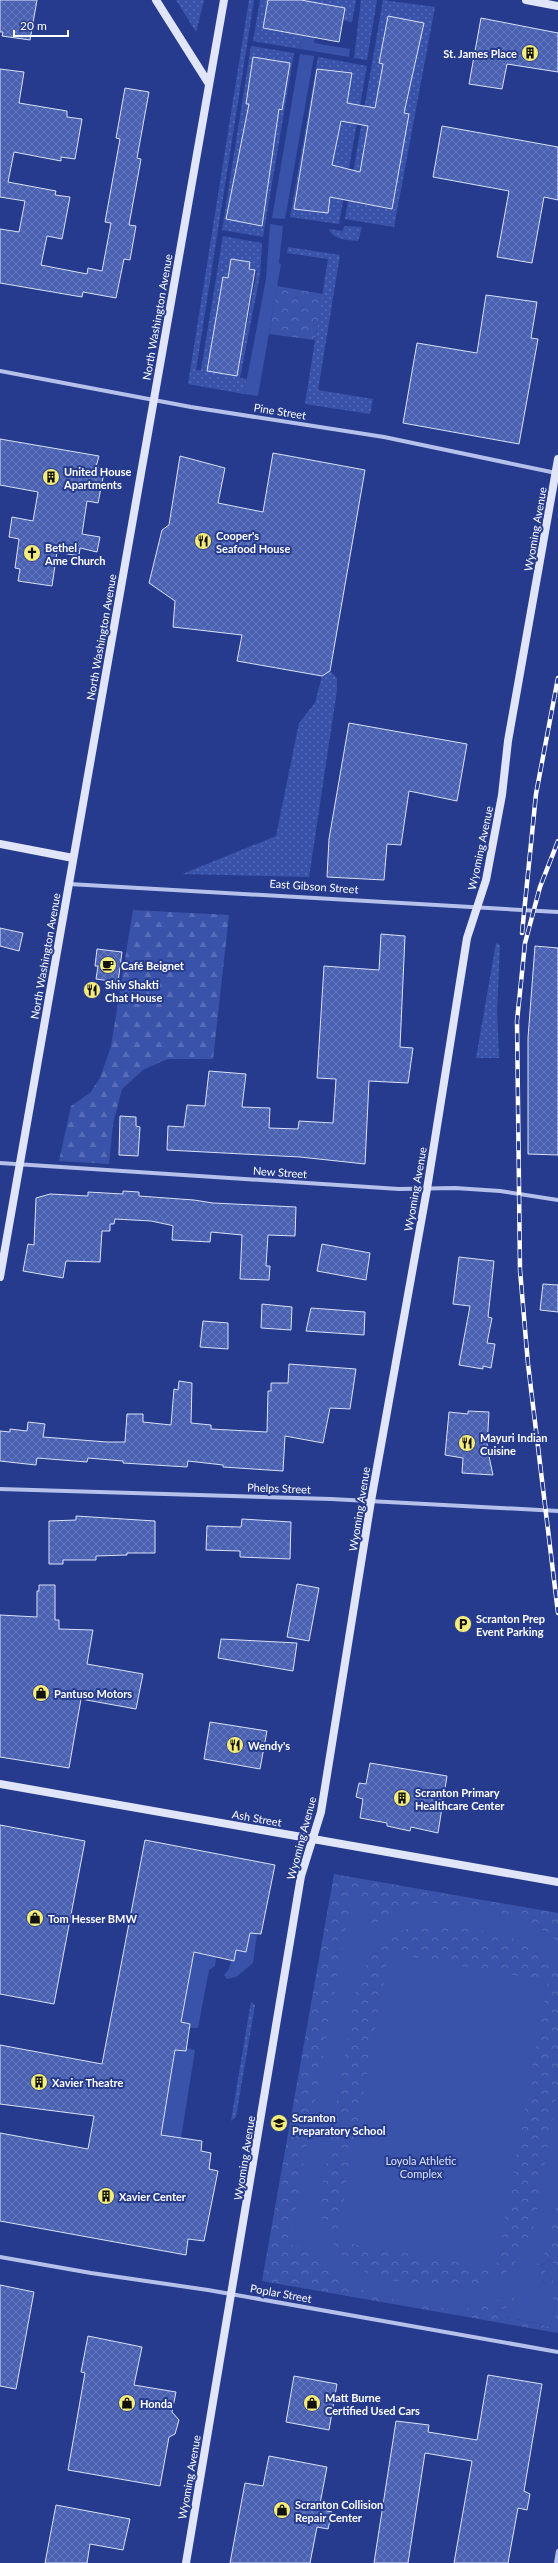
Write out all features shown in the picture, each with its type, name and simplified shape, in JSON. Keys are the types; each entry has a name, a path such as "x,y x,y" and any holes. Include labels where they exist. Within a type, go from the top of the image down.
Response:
{"main road":[{"path":"156,0 209,84"},
{"name":"North Washington Avenue","path":"0,1277 224,0"},
{"path":"526,0 558,6"},
{"name":"Wyoming Avenue","path":"186,2563 301,1876 321,1812 371,1501 427,1189 467,938 486,880 502,795 508,741 558,459"},
{"path":"0,844 74,858"},
{"name":"Ash Street","path":"0,1784 558,1882"}],"street":[{"name":"Pine Street","path":"0,371 154,399 384,437 556,473"},
{"name":"East Gibson Street","path":"69,884 558,912"},
{"name":"New Street","path":"0,1163 399,1189 500,1191 558,1200"},
{"name":"Phelps Street","path":"0,1489 371,1501 558,1511"},
{"name":"Poplar Street","path":"0,2257 91,2273 232,2294 558,2352"},
{"path":"556,2563 558,2551"}],"green space":[{"path":"176,0 204,0 196,32"},
{"path":"249,0 254,0 196,370 201,370 223,236 262,243 260,275 240,378 247,379 244,394 188,384","holes":["231,259 257,271 237,376 207,371 223,277 228,278"]},
{"path":"260,0 268,0 264,28 303,35 300,49 253,41"},
{"path":"301,0 356,0 352,22 343,20 345,8"},
{"path":"361,0 377,0 367,60 354,58"},
{"path":"383,0 435,7 394,227 345,219","holes":["388,16 424,23 404,113 392,209 355,202 371,108 375,108 383,64 379,63"]},
{"path":"303,35 315,38 314,43 350,49 349,57 300,49"},
{"path":"251,46 294,53 263,237 222,230","holes":["253,57 290,63 282,110 279,109 262,226 226,219 249,104 246,104"]},
{"path":"300,54 314,56 285,219 272,218"},
{"path":"318,57 367,66 339,224 290,217","holes":["317,69 352,73 332,165 336,167 327,213 294,208"]},
{"path":"270,224 283,226 279,263 281,264 258,396 244,394 266,279"},
{"path":"344,226 362,227 358,241 346,240 338,237 331,233 329,229 343,231"},
{"path":"288,247 340,255 318,390 373,399 370,414 305,404 328,259 287,253"},
{"path":"277,286 323,294 315,340 269,334"},
{"path":"330,671 337,678 337,690 309,877 182,874 276,836 299,723 315,703 322,676"},
{"path":"133,910 229,915 213,1059 167,1059 143,1070 122,1089 113,1124 109,1164 59,1161 71,1106 90,1093 100,1078 111,1046"},
{"path":"496,943 500,945 497,1011 499,1058 476,1058"},
{"name":"Loyola Athletic Complex","path":"334,1874 558,1913 558,2269 549,2259 541,2266 558,2286 558,2333 262,2281","holes":["543,2280 554,2302 555,2314 552,2327 507,2317 496,2311 505,2309"]},
{"path":"352,1895 373,1899 367,1930 398,1910 412,1905 436,1903 501,1913 514,1917 536,1926 558,1942 558,1973 542,1954 523,1942 502,1935 457,1927 438,1925 420,1926 405,1930 391,1937 378,1948 367,1963 357,1984 319,2205 328,2235 340,2254 367,2273 407,2283 450,2288 486,2284 501,2276 514,2264 525,2247 534,2225 558,2088 558,2196 550,2238 546,2251 533,2270 514,2291 501,2299 459,2311 375,2296 337,2277 310,2248 289,2245"},
{"path":"251,1932 257,1934 253,1963 236,1977 227,1979 224,1975 229,1969 231,1961 234,1961 236,1950 246,1952"},
{"path":"196,1945 216,1949 214,1957 216,1958 215,1966 209,1970 198,2028 190,2028 190,2024 181,2022"},
{"path":"389,1953 548,1981 496,2269 336,2241"},
{"path":"251,2002 255,2005 236,2117 231,2121"},
{"path":"186,2048 195,2050 181,2138 160,2140 175,2050 185,2051"},
{"path":"549,2259 558,2269 558,2286 541,2266"},
{"path":"537,2274 547,2285 550,2291 555,2312 553,2327 507,2317 499,2320 496,2311 505,2309"}],"building":[{"path":"0,0 37,0 30,40 2,36 3,32 0,32"},
{"path":"268,0 301,0 345,8 339,42 263,28"},
{"path":"388,16 424,23 404,113 409,114 392,209 330,197 328,213 294,209 317,69 352,73 347,103 375,108 383,64 379,63","holes":["341,121 368,126 360,172 332,165"]},
{"name":"St. James Place","path":"481,18 558,33 558,72 507,64 502,89 469,84"},
{"path":"253,57 290,63 282,110 279,109 262,226 226,219 249,104 246,104"},
{"path":"0,69 24,72 19,103 67,111 67,117 82,119 75,159 61,157 61,161 14,152 8,182 56,191 55,195 70,197 62,239 47,236 41,265 87,274 88,268 102,271 111,223 105,222 120,139 116,138 125,88 149,92 137,158 141,159 129,225 136,226 130,260 124,259 116,298 83,292 82,297 0,283 0,229 19,232 25,201 0,197"},
{"path":"442,126 558,147 558,200 544,197 532,263 497,257 509,191 433,177"},
{"path":"231,259 250,262 249,269 255,270 237,376 207,371 223,277 228,278"},
{"path":"486,295 537,302 531,338 538,339 519,444 403,423 417,343 477,353"},
{"path":"0,439 99,456 96,467 105,468 98,503 87,501 82,534 100,537 97,552 80,548 79,556 57,552 52,586 18,581 20,569 15,568 19,539 9,537 12,517 33,521 38,492 0,485"},
{"path":"273,453 365,470 330,671 322,676 237,661 242,635 173,627 175,601 149,583 162,530 169,525 180,456 225,468 218,503 263,512"},
{"path":"349,723 467,744 457,801 409,791 401,845 387,844 384,880 327,877 329,839"},
{"path":"0,928 23,933 19,951 0,946"},
{"path":"381,934 405,936 400,1047 413,1048 408,1083 369,1081 365,1164 300,1157 167,1150 168,1126 184,1127 187,1105 205,1106 209,1071 246,1074 242,1107 270,1108 269,1128 298,1129 299,1121 333,1123 336,1079 317,1078 324,966 379,970"},
{"path":"535,946 558,948 558,1155 528,1154 528,1038"},
{"name":"Café Beignet","path":"97,949 122,952 118,982 96,979 98,966 95,966"},
{"path":"120,1116 136,1117 136,1126 140,1127 138,1156 119,1155"},
{"path":"123,1191 139,1192 139,1196 213,1203 296,1207 295,1236 268,1235 266,1266 270,1266 269,1280 240,1279 242,1235 211,1232 210,1242 172,1240 173,1226 151,1221 115,1219 114,1224 110,1224 110,1231 102,1231 100,1262 66,1261 63,1278 23,1271 28,1244 34,1245 36,1198 50,1194 88,1196 88,1192 123,1194"},
{"path":"322,1244 370,1253 366,1280 317,1271"},
{"path":"459,1257 494,1261 488,1317 492,1318 487,1343 495,1344 491,1368 483,1366 483,1369 459,1365 470,1306 453,1304"},
{"path":"543,1284 558,1285 558,1312 540,1310"},
{"path":"262,1304 292,1307 291,1330 261,1328"},
{"path":"311,1308 365,1312 364,1335 306,1331"},
{"path":"203,1321 228,1323 228,1349 200,1347"},
{"path":"289,1364 356,1369 350,1409 330,1408 323,1443 285,1436 283,1471 223,1467 223,1465 188,1461 187,1467 123,1463 123,1461 88,1458 87,1462 37,1458 36,1465 0,1461 0,1431 10,1432 10,1429 27,1431 28,1422 45,1424 43,1437 107,1442 125,1442 127,1414 143,1414 143,1422 171,1425 174,1389 178,1390 179,1381 192,1383 191,1423 211,1425 211,1429 267,1432 268,1391 271,1391 271,1383 288,1383"},
{"name":"Mayuri Indian Cuisine","path":"468,1411 489,1412 487,1447 493,1475 462,1473 463,1458 445,1455 449,1412 468,1414"},
{"path":"76,1516 155,1521 155,1553 127,1553 127,1555 96,1556 96,1560 63,1560 63,1564 49,1564 49,1521 76,1520"},
{"path":"242,1519 291,1522 290,1559 240,1557 240,1551 206,1550 207,1526 241,1527"},
{"path":"297,1584 319,1588 309,1641 287,1637"},
{"name":"Pantuso Motors","path":"39,1585 55,1585 55,1620 59,1620 59,1629 93,1630 87,1664 143,1674 136,1709 81,1699 69,1768 0,1757 0,1615 37,1617 37,1591 39,1591"},
{"path":"221,1639 297,1643 293,1671 218,1658"},
{"name":"Wendy's","path":"210,1722 267,1731 260,1769 204,1759"},
{"name":"Scranton Primary Healthcare Center","path":"370,1763 447,1776 438,1833 411,1827 410,1831 387,1826 387,1823 360,1818 363,1799 356,1797 359,1783 366,1784"},
{"name":"Tom Hesser BMW","path":"0,1825 85,1841 54,2004 0,1994"},
{"path":"145,1840 275,1865 261,1934 250,1933 246,1952 236,1950 234,1961 194,1952 181,2022 190,2024 186,2051 175,2050 161,2135 202,2141 201,2151 211,2153 209,2169 218,2171 204,2241 188,2239 186,2255 0,2221 0,2133 88,2149 94,2116 0,2104 0,2045 102,2064"},
{"path":"0,2285 34,2292 16,2389 0,2386"},
{"name":"Honda","path":"88,2336 142,2347 134,2385 176,2392 172,2412 179,2420 175,2434 169,2437 160,2486 68,2470 85,2373 81,2372"},
{"path":"488,2375 542,2384 524,2491 530,2494 527,2510 518,2508 508,2563 454,2563 472,2461 425,2453 408,2563 374,2563 396,2421 429,2425 428,2432 477,2440"},
{"name":"Matt Burne Certified Used Cars","path":"294,2376 337,2384 329,2430 286,2422"},
{"name":"Scranton Collision Repair Center","path":"269,2456 327,2467 319,2509 332,2512 328,2529 317,2527 310,2563 230,2563 245,2483 263,2486"},
{"path":"56,2505 130,2519 123,2550 90,2544 87,2563 45,2563"}],"railway":[{"path":"522,933 536,794 558,678"},
{"path":"558,841 540,887 525,943 517,1021 520,1270 528,1364 558,1613"}],"place":[{"name":"St. James Place","path":"530,53"},
{"name":"United House Apartments","path":"51,477"},
{"name":"Cooper's Seafood House","path":"203,541"},
{"name":"Bethel Ame Church","path":"32,553"},
{"name":"Café Beignet","path":"108,965"},
{"name":"Shiv Shakti Chat House","path":"92,990"},
{"name":"Mayuri Indian Cuisine","path":"467,1443"},
{"name":"Scranton Prep Event Parking","path":"463,1624"},
{"name":"Pantuso Motors","path":"41,1693"},
{"name":"Wendy's","path":"235,1745"},
{"name":"Scranton Primary Healthcare Center","path":"402,1798"},
{"name":"Tom Hesser BMW","path":"35,1918"},
{"name":"Xavier Theatre","path":"39,2082"},
{"name":"Scranton Preparatory School","path":"279,2123"},
{"name":"Xavier Center","path":"106,2196"},
{"name":"Honda","path":"127,2403"},
{"name":"Matt Burne Certified Used Cars","path":"312,2403"},
{"name":"Scranton Collision Repair Center","path":"282,2510"}]}
